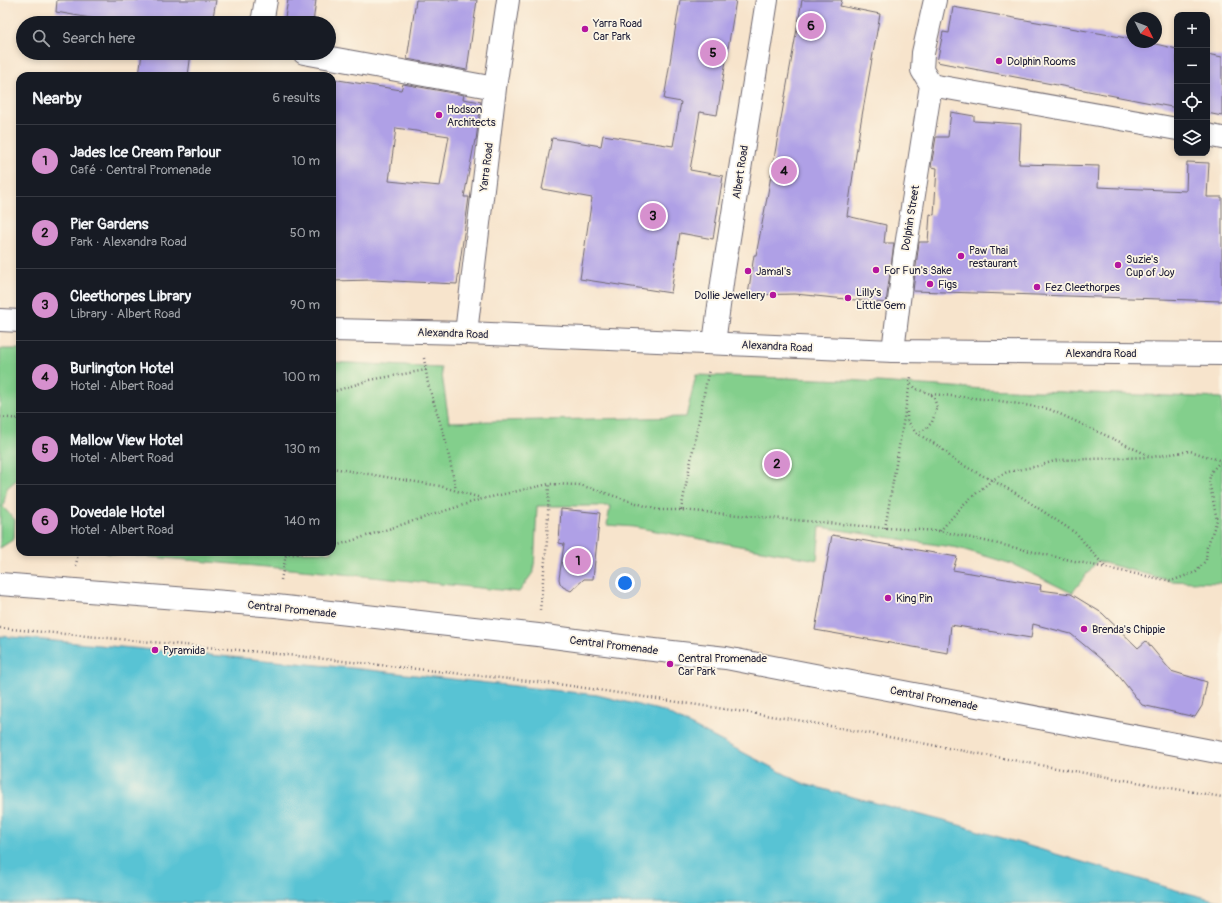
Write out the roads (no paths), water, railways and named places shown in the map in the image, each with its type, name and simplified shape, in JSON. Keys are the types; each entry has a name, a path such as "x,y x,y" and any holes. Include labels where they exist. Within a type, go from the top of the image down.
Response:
{"street":[{"path":"263,16 266,0"},
{"name":"Yarra Road","path":"466,334 495,88 508,0"},
{"name":"Albert Road","path":"714,343 724,268 767,0"},
{"path":"935,0 923,53 922,70 931,85 1174,128"},
{"path":"336,59 495,88"},
{"name":"Dolphin Street","path":"903,351 904,259 931,85"},
{"path":"1210,136 1222,138"},
{"path":"0,320 16,321"},
{"name":"Alexandra Road","path":"336,330 903,351 1222,354"},
{"name":"Central Promenade","path":"0,584 276,606 538,635 726,658 1222,753"}],"water":[{"path":"0,636 351,668 597,695 663,711 804,784 959,825 1222,903 0,903"}],"place":[{"name":"Dovedale Hotel","path":"811,26"},
{"name":"Yarra Road Car Park","path":"585,29"},
{"name":"Mallow View Hotel","path":"713,53"},
{"name":"Dolphin Rooms","path":"999,61"},
{"name":"Hodson Architects","path":"439,115"},
{"name":"Burlington Hotel","path":"784,171"},
{"name":"Cleethorpes Library","path":"653,216"},
{"name":"Paw Thai restaurant","path":"961,256"},
{"name":"Suzie's Cup of Joy","path":"1118,265"},
{"name":"For Fun's Sake","path":"876,270"},
{"name":"Jamal's","path":"748,271"},
{"name":"Figs","path":"930,284"},
{"name":"Fez Cleethorpes","path":"1037,287"},
{"name":"Dollie Jewellery","path":"773,295"},
{"name":"Lilly’s Little Gem","path":"848,298"},
{"name":"Pier Gardens","path":"777,464"},
{"name":"Jades Ice Cream Parlour","path":"578,561"},
{"name":"King Pin","path":"888,598"},
{"name":"Brenda's Chippie","path":"1084,629"},
{"name":"Pyramida","path":"155,650"},
{"name":"Central Promenade Car Park","path":"670,664"}]}
